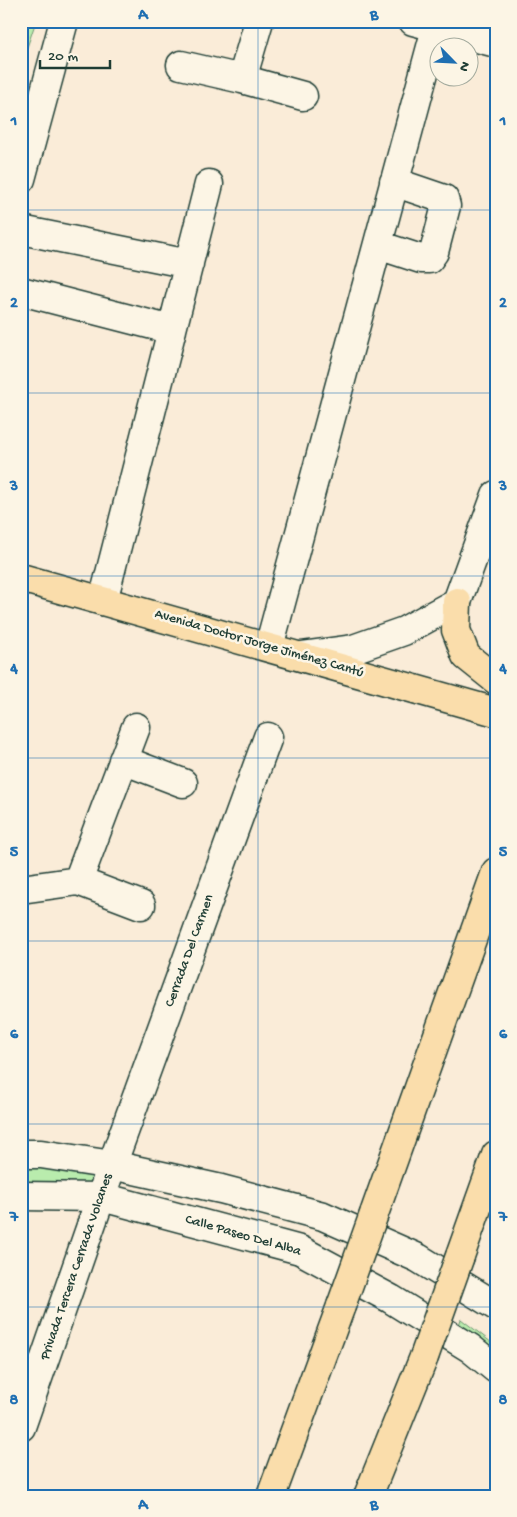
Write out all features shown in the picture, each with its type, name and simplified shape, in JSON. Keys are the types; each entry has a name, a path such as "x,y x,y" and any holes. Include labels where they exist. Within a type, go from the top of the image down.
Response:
{"main road":[{"name":"Avenida Doctor Jorge Jiménez Cantú","path":"21,578 496,712"},
{"path":"457,602 456,630 466,656 496,680"},
{"path":"271,1496 496,872"},
{"path":"368,1496 424,1357 496,1155"}],"street":[{"path":"21,180 64,21"},
{"path":"242,79 259,21"},
{"path":"269,647 378,245 429,23 496,43"},
{"path":"181,65 303,96"},
{"path":"378,245 421,259 429,259 434,252 446,206 444,199 394,182"},
{"path":"103,601 208,184"},
{"path":"21,230 189,264"},
{"path":"21,291 172,330"},
{"path":"301,656 361,646 404,631 457,602 496,495"},
{"path":"78,881 136,727"},
{"name":"Cerrada Del Carmen","path":"112,1165 268,737"},
{"path":"123,760 183,783"},
{"path":"21,889 78,881 141,905"},
{"path":"21,1154 41,1154 112,1165 221,1189 323,1216 418,1258 496,1306"},
{"name":"Privada Tercera Cerrada Volcanes","path":"21,1426 112,1165"},
{"name":"Calle Paseo Del Alba","path":"21,1196 102,1197 300,1250 391,1299 470,1348 496,1369"}],"green space":[{"path":"21,21 36,21 21,65"},
{"path":"21,1167 97,1169 93,1187 21,1185"},
{"path":"461,1319 496,1346 496,1358 458,1328"}]}
